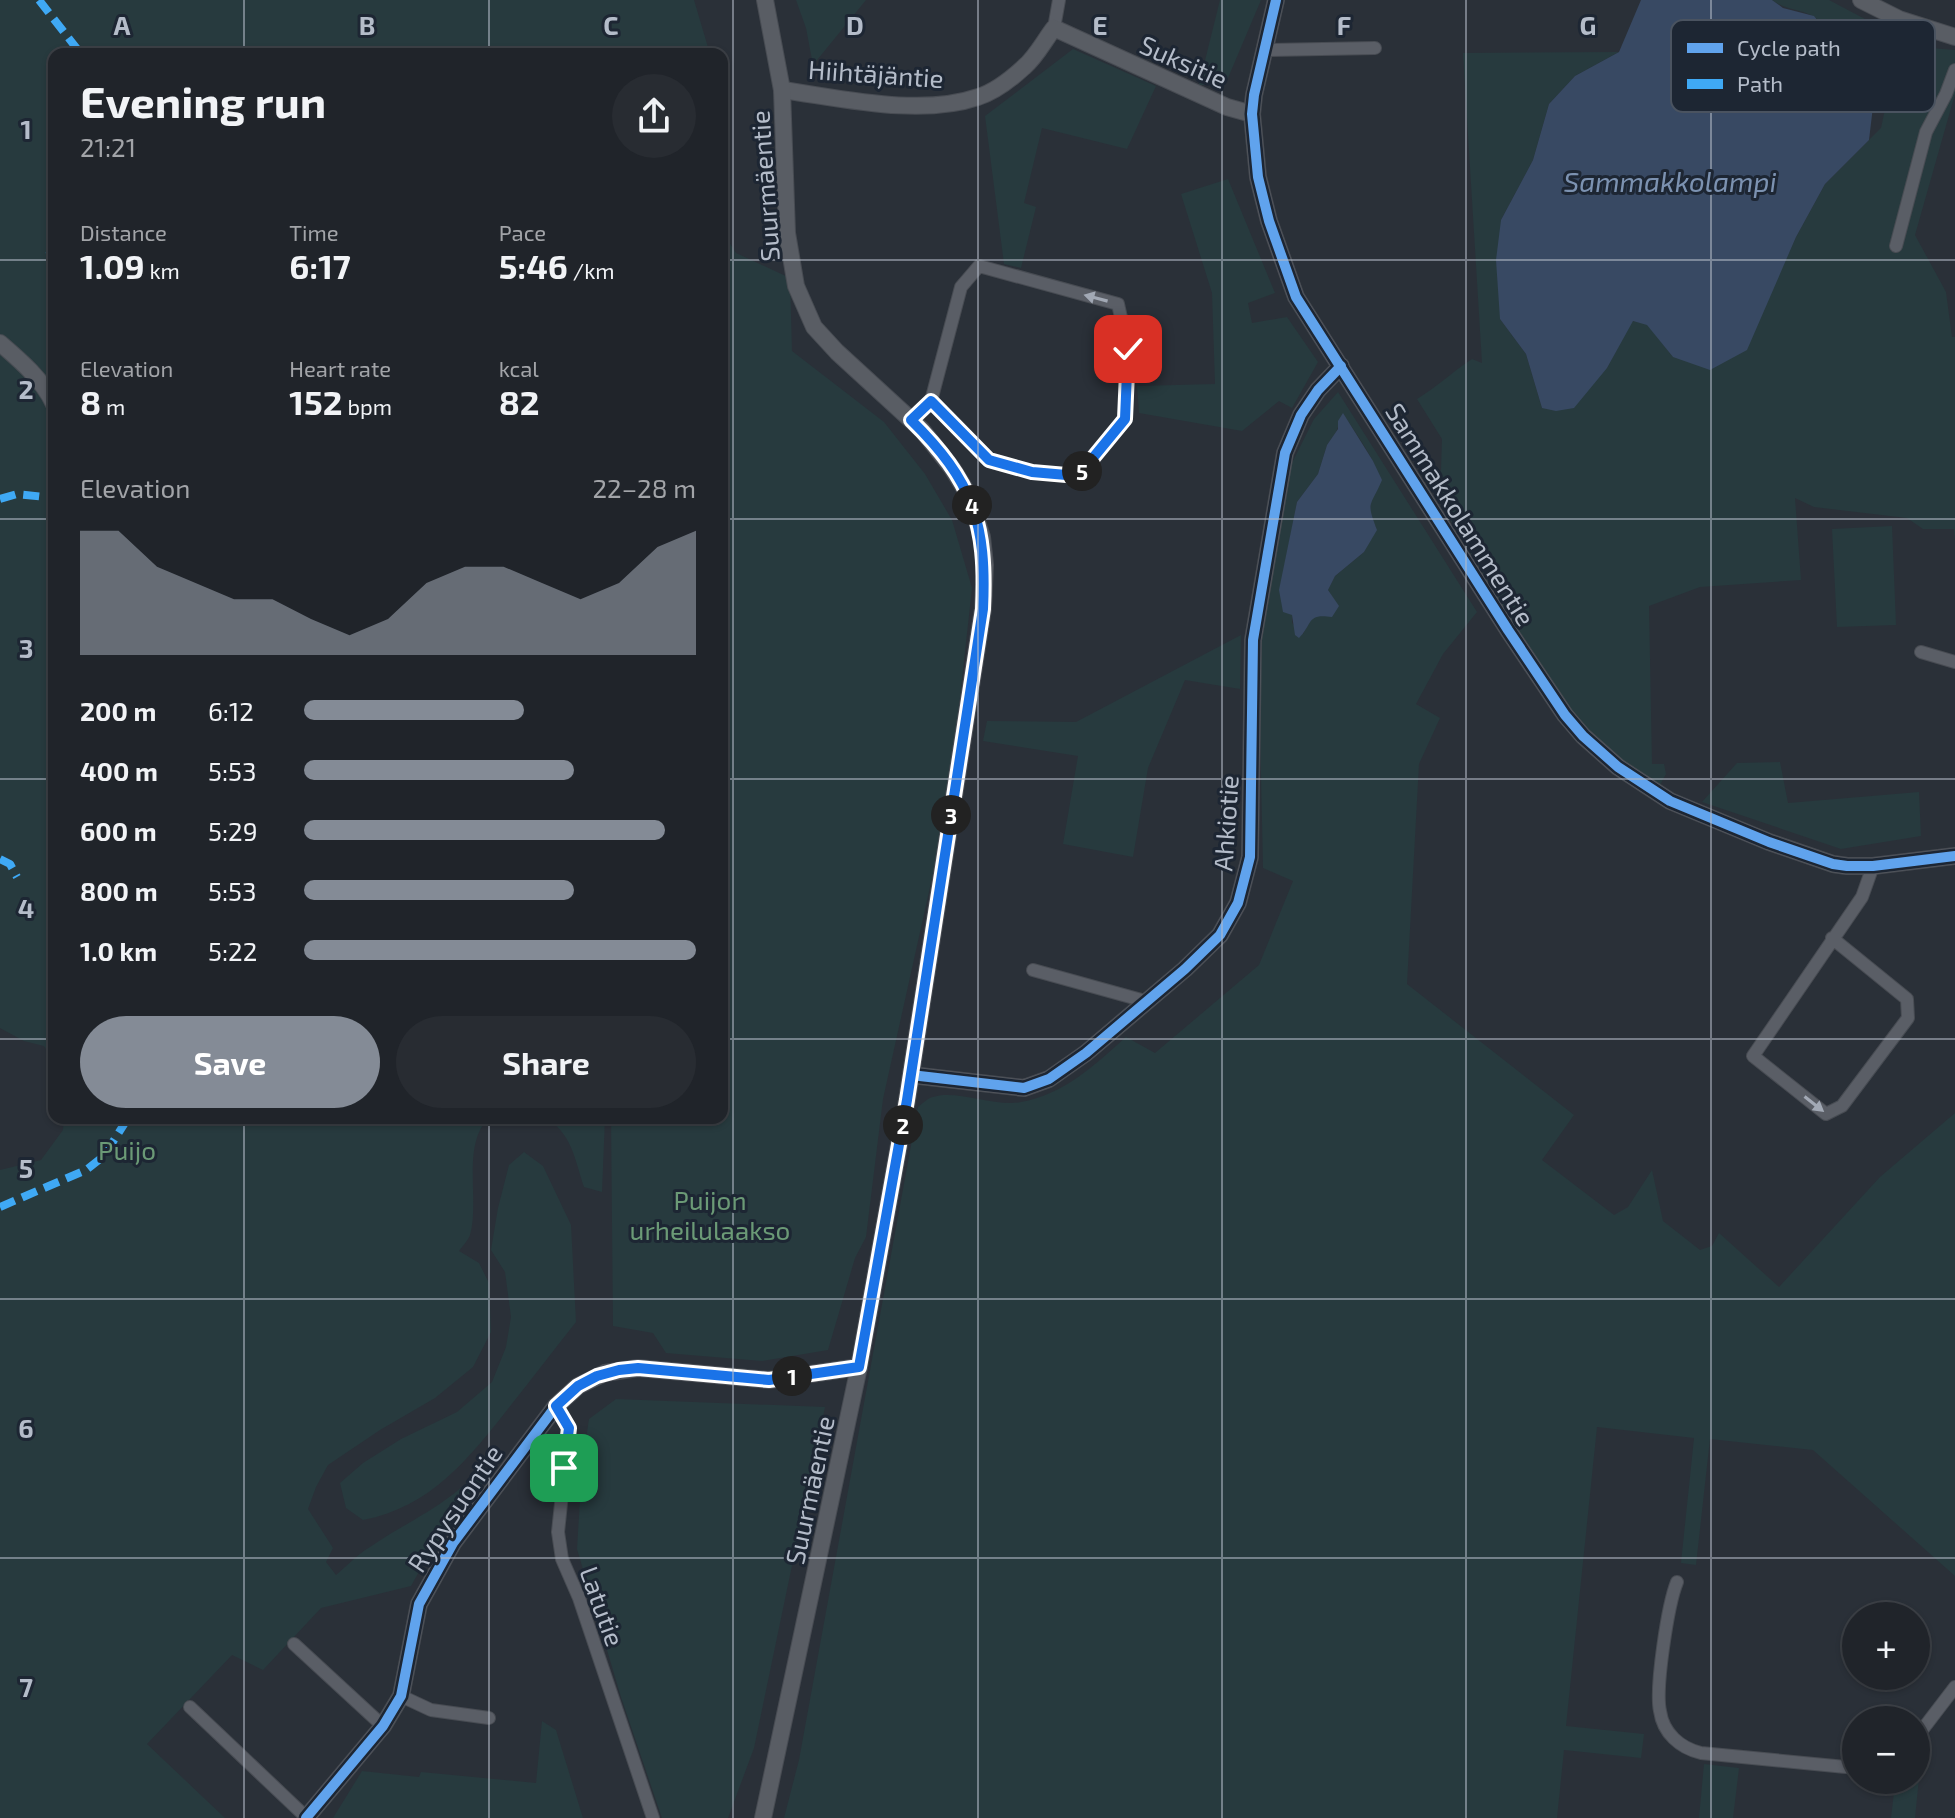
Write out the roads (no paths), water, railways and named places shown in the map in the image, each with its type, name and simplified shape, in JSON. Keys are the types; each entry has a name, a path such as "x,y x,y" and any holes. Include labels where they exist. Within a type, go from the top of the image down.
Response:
{"street":[{"name":"Suurmäentie","path":"763,1818 859,1367 911,1075 983,609 985,565 982,537 968,494 952,468 911,420 814,327 796,286 787,233 782,90 765,0"},
{"name":"Hiihtäjäntie","path":"782,90 910,105 980,97 1026,65 1054,28 1059,0"},
{"name":"Sammakkolammentie","path":"1276,0 1252,114 1258,177 1296,297 1546,690 1583,736 1618,767 1681,807 1833,864 1873,866 1955,856"},
{"path":"1861,0 1902,20"},
{"name":"Suksitie","path":"1054,28 1227,107 1252,114"},
{"path":"1935,31 1955,37"},
{"path":"1264,50 1375,48"},
{"path":"1896,246 1926,132 1955,70"},
{"path":"911,420 931,401 961,287 979,266 1118,304 1128,349 1125,419 1078,476 1032,472 989,460 931,401"},
{"path":"0,343 48,391"},
{"name":"Ahkiotie","path":"911,1075 1024,1088 1049,1079 1086,1053 1220,935 1238,903 1250,857 1253,640 1285,453 1301,415 1318,390 1341,366"},
{"path":"1921,652 1955,662"},
{"path":"1832,938 1907,999 1908,1018 1842,1106 1826,1114 1753,1056 1832,938 1862,897 1873,866"},
{"path":"1033,970 1145,1001"},
{"name":"Rypysuontie","path":"306,1818 383,1726 401,1696 419,1604 453,1543 556,1406 578,1386 597,1376 638,1368 769,1380 859,1367"},
{"name":"Latutie","path":"556,1406 569,1428 558,1532 562,1559 579,1598 653,1818"},
{"path":"1677,1582 1670,1597 1659,1710 1670,1734 1678,1743 1701,1753 1842,1767"},
{"path":"294,1644 383,1726"},
{"path":"1930,1720 1955,1687"},
{"path":"401,1696 431,1710 489,1718"},
{"path":"190,1707 306,1818"}],"water":[{"name":"Sammakkolampi","path":"1641,0 1772,0 1783,8 1814,16 1817,20 1671,20 1671,112 1872,112 1869,140 1825,184 1796,237 1747,350 1710,370 1673,357 1647,325 1633,321 1607,368 1574,408 1556,411 1542,408 1526,354 1500,319 1496,260 1501,220 1533,160 1549,104 1575,76 1619,52"},
{"path":"1343,413 1382,480 1371,505 1377,530 1364,552 1335,576 1328,590 1339,606 1332,617 1314,618 1299,638 1295,635 1292,615 1283,612 1279,590 1297,502 1318,474 1327,445 1338,429"}],"park label":[{"name":"Puijo","path":"127,1149"},
{"name":"Puijon urheilulaakso","path":"710,1214"}]}
